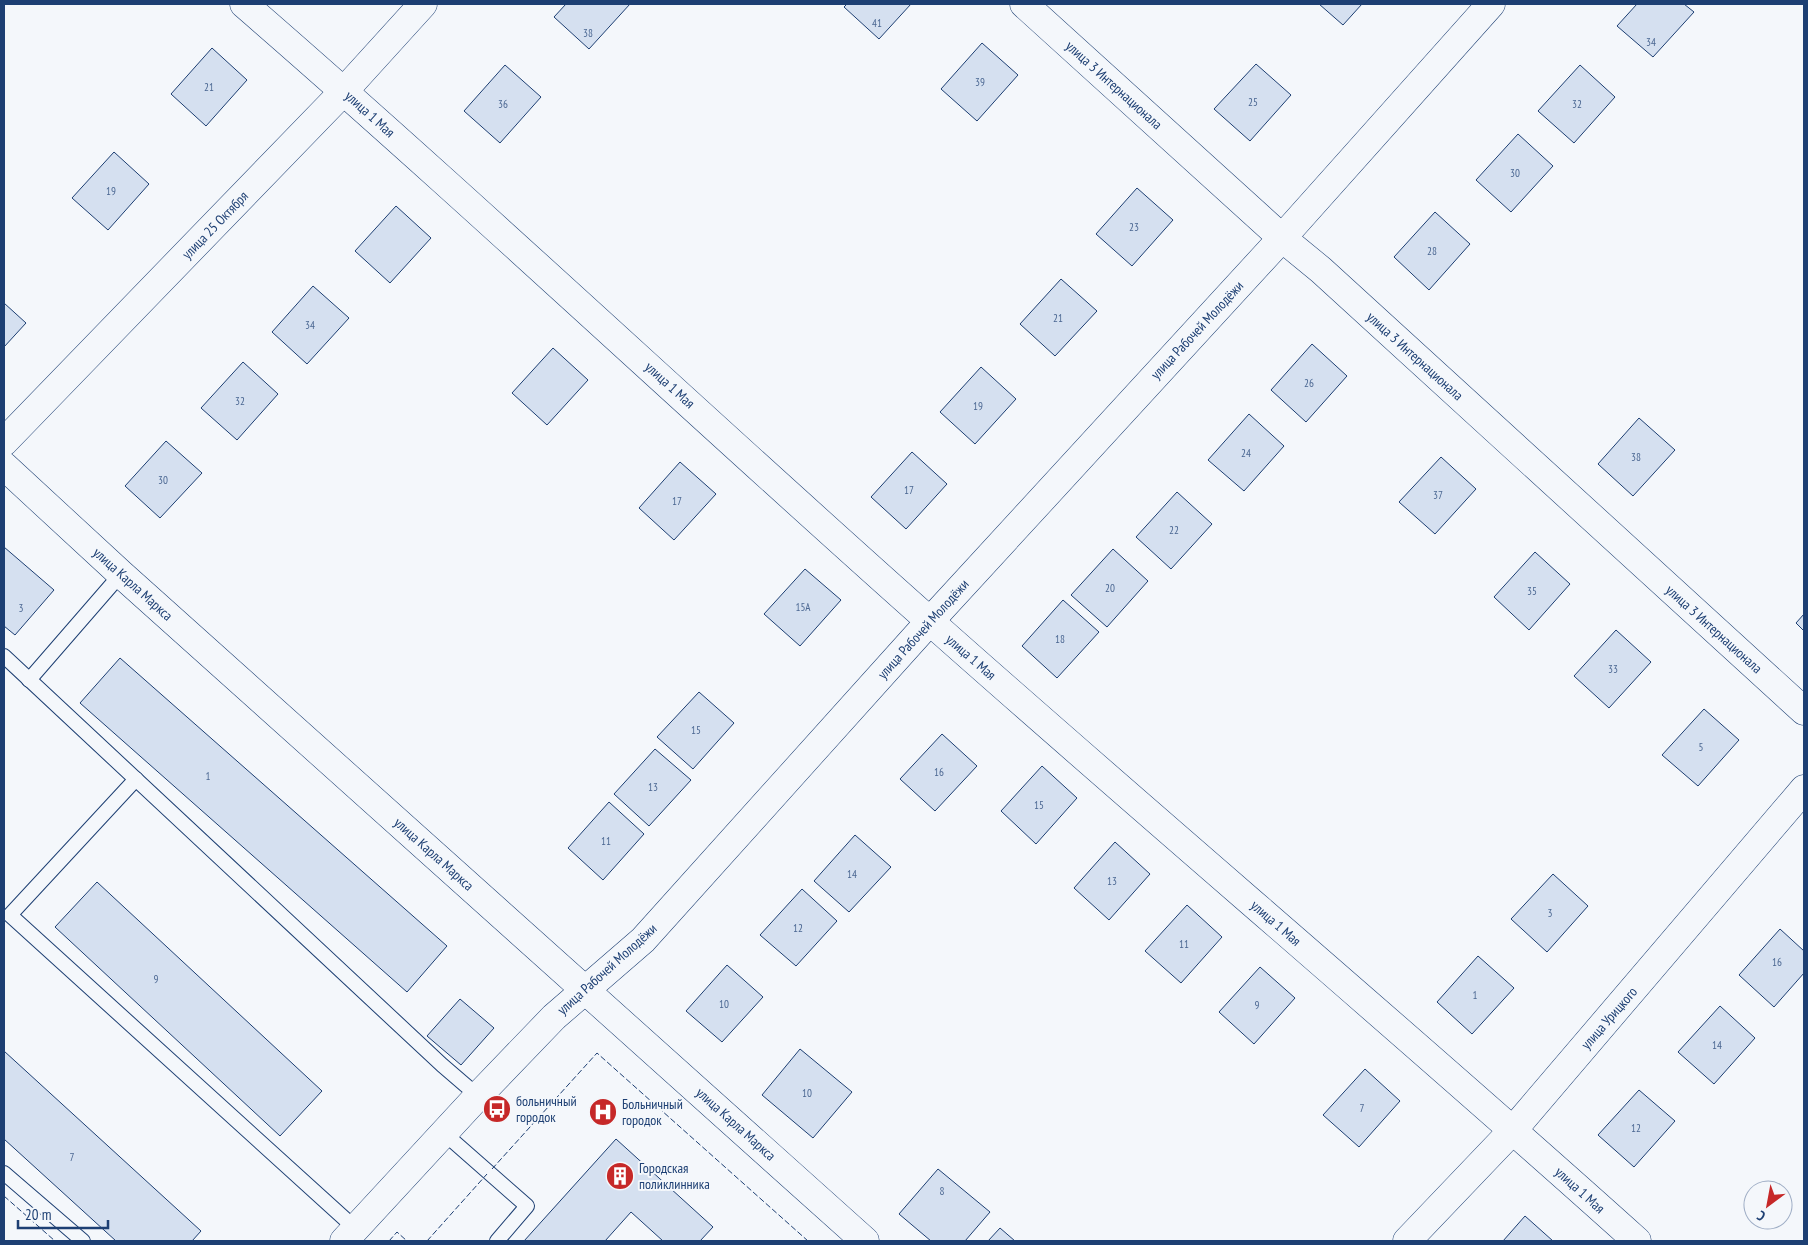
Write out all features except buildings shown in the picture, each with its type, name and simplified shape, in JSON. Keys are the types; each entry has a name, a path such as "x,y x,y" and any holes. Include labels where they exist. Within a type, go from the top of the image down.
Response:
{"street":[{"name":"улица 1 Мая","path":"244,4 344,91 930,621 1513,1130 1637,1241"},
{"name":"улица 25 Октября","path":"4,442 344,91 423,4"},
{"name":"улица 3 Интернационала","path":"1024,4 1282,238 1328,276 1804,711"},
{"name":"улица Рабочей Молодёжи","path":"350,1235 478,1096 554,1017 643,940 930,621 1282,238 1491,4"},
{"name":"улица Карла Маркса","path":"4,466 121,574 865,1241"},
{"name":"улица Урицкого","path":"1407,1241 1513,1130 1804,789"}],"lane":[{"path":"29,680 121,574"},
{"path":"4,656 442,1065 478,1096"},
{"path":"136,779 10,915 350,1235"},
{"path":"445,1134 527,1206 497,1241"},
{"path":"4,1173 83,1241"}],"fence":[{"path":"492,1169 597,1053 808,1241"},
{"path":"427,1241 487,1174"},
{"path":"4,1196 55,1241"},
{"path":"389,1241 397,1232 407,1241"}],"place":[{"name":"больничный городок","path":"497,1109"},
{"name":"Больничный городок","path":"603,1112"},
{"name":"Городская поликлинника","path":"620,1176"}]}
